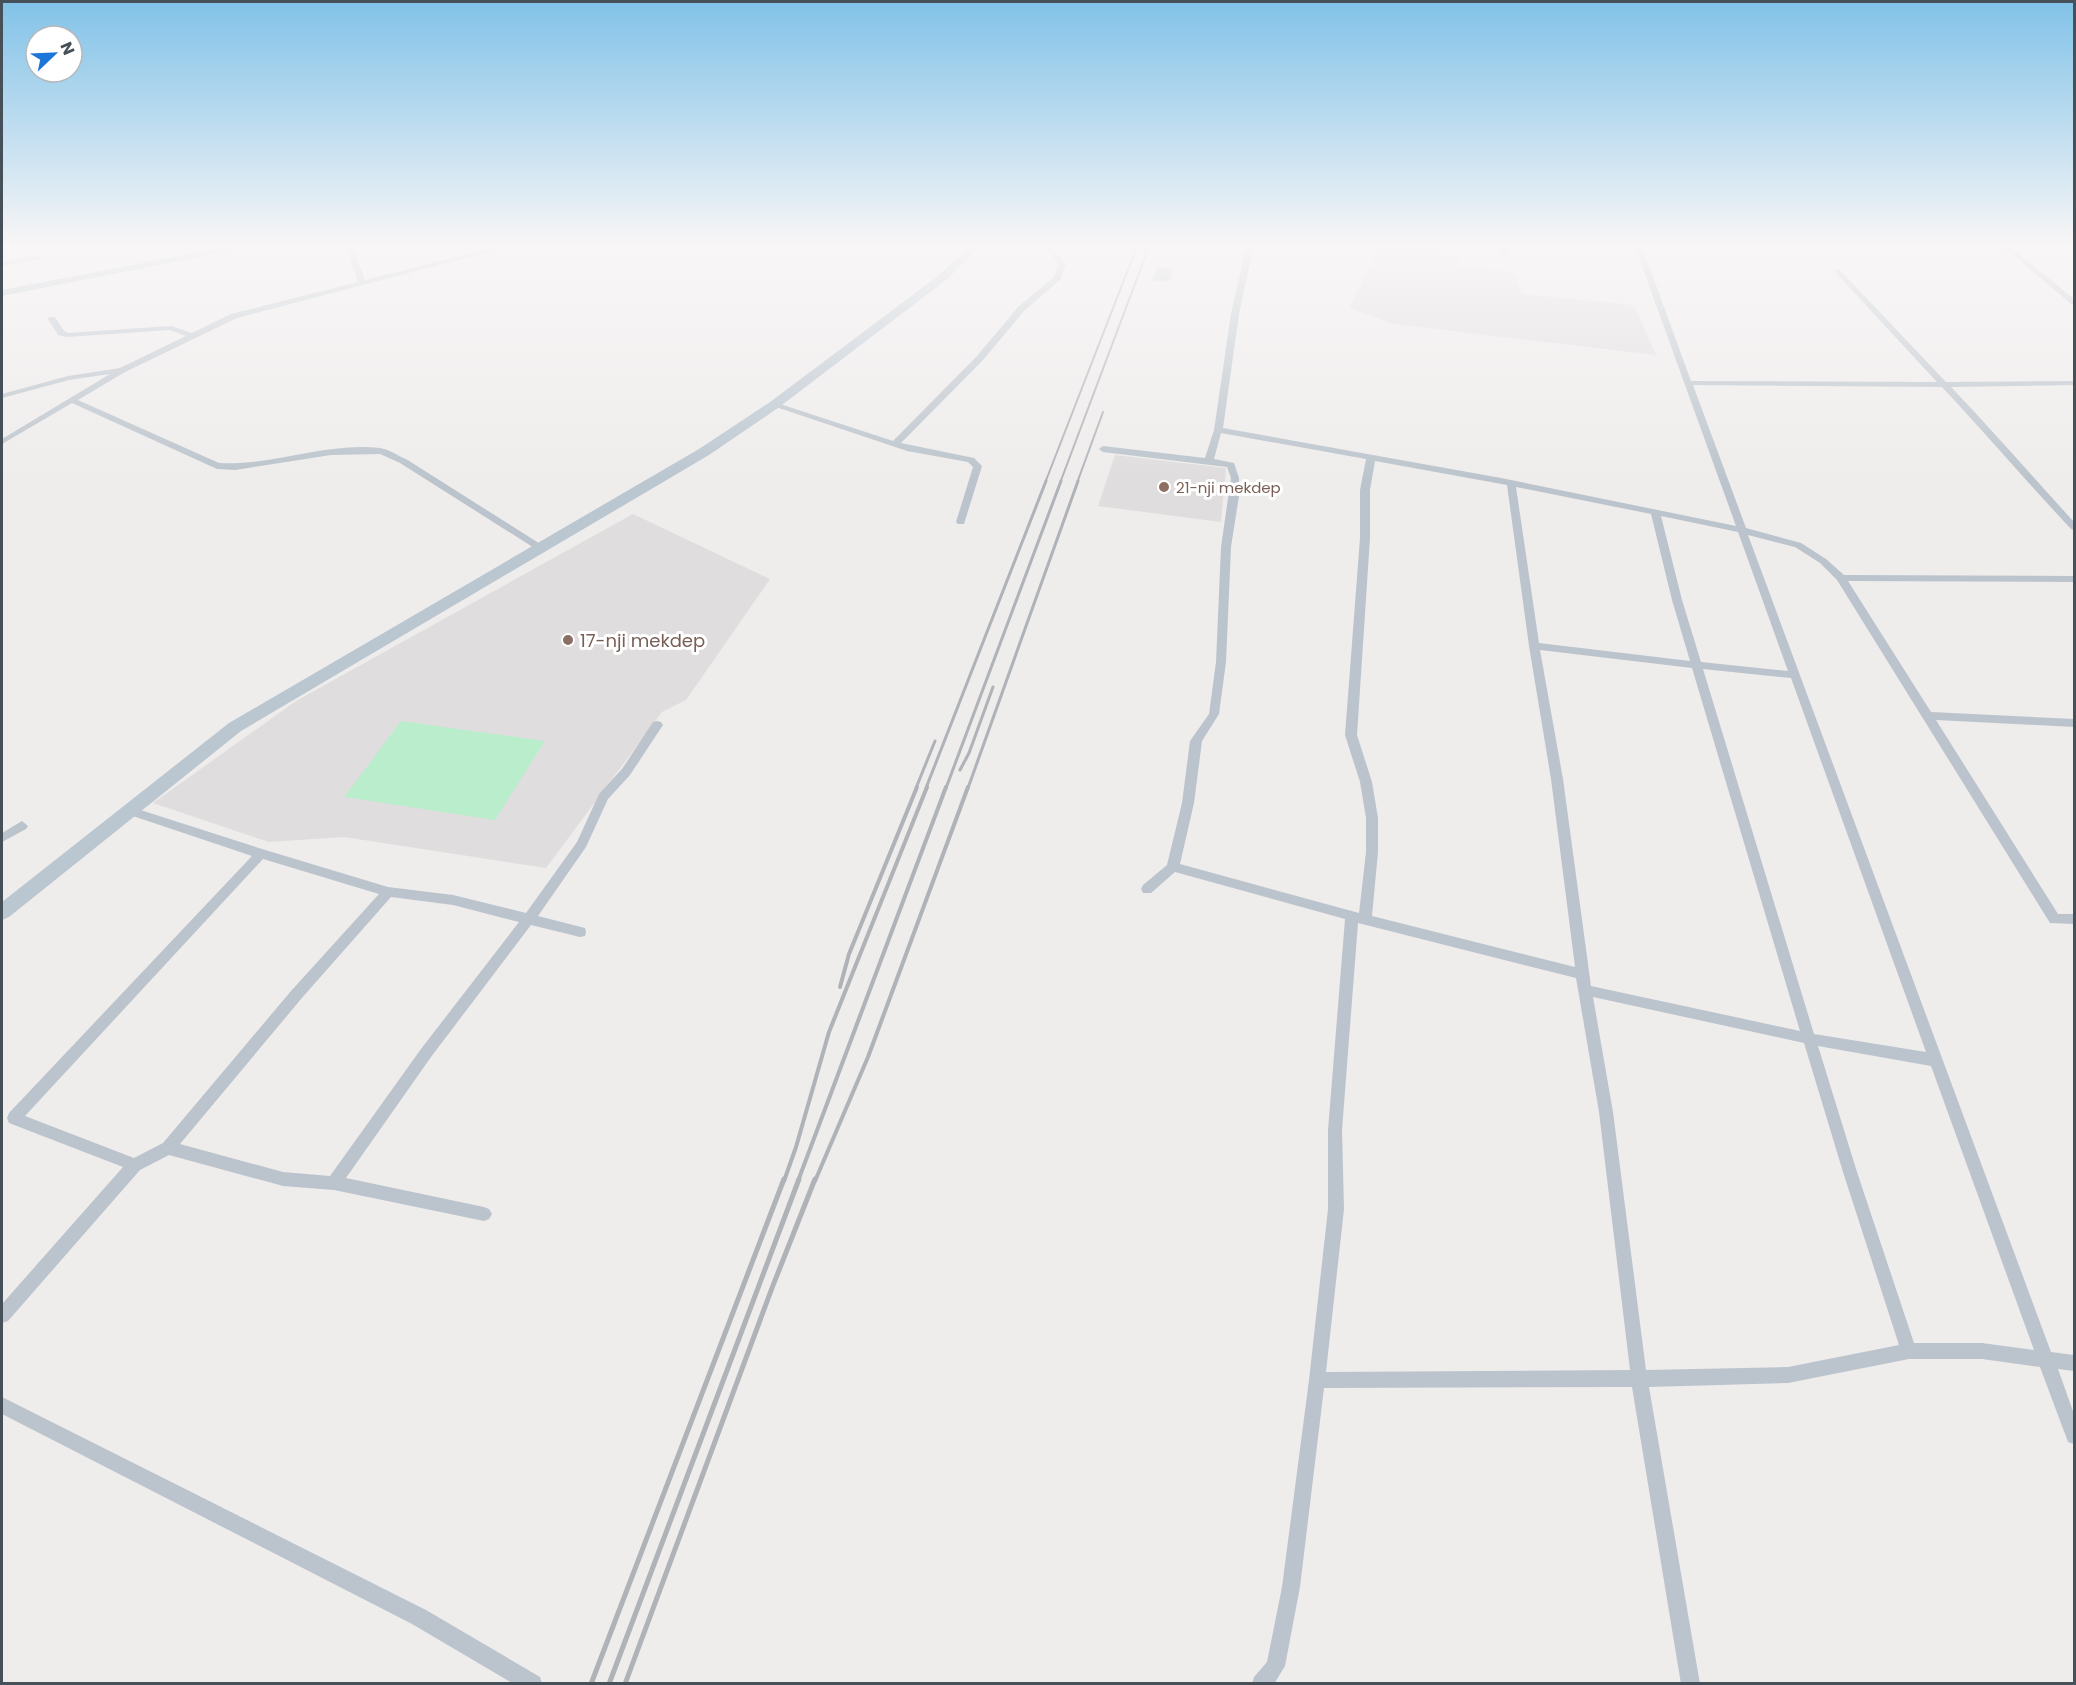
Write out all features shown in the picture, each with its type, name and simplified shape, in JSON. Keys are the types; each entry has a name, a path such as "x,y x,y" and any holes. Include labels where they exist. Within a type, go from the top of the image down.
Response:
{"street":[{"path":"54,323 60,333 67,335 171,328 192,336"},
{"path":"2,442 74,401 122,370 220,323"},
{"path":"2,912 235,727 297,688 542,549 704,452 774,405 883,323"},
{"path":"895,444 980,358 1010,323"},
{"path":"1209,461 1218,430 1234,323"},
{"path":"1666,323 2074,1436"},
{"path":"1887,323 2074,527"},
{"path":"2,396 68,378 122,370"},
{"path":"1689,383 1945,385 2074,383"},
{"path":"74,401 217,466 235,467 331,452 381,451 403,460 542,549"},
{"path":"774,405 895,444 971,460 978,466 961,522"},
{"path":"1218,430 1511,483 1742,530 1798,545 1816,556 1841,578 2054,919 2074,919"},
{"path":"1103,449 1231,465 1235,478 1226,547 1221,662 1214,714 1197,741 1188,803 1173,867 1147,889"},
{"path":"1261,1683 1276,1666 1291,1587 1336,1209 1335,1130 1358,917 1372,831 1361,761 1351,735 1365,538 1365,490 1371,458"},
{"path":"1511,483 1534,646 1557,779 1582,974 1606,1112 1639,1377 1691,1683"},
{"path":"1655,512 1677,600 1751,848 1850,1172 1909,1351"},
{"path":"1841,578 2074,579"},
{"path":"1534,646 1613,658 1697,664 1794,675"},
{"path":"1928,716 2074,723"},
{"path":"334,1183 426,1053 528,920 582,844 603,796 626,772 657,725"},
{"path":"128,810 261,854 388,892 453,900 580,932"},
{"path":"2,838 22,825"},
{"path":"135,1165 14,1118 261,854"},
{"path":"1173,867 1582,974"},
{"path":"2,1314 135,1165 168,1148 296,995 388,892"},
{"path":"1585,990 1811,1039 1935,1060"},
{"path":"168,1148 283,1179 334,1183 484,1214"},
{"path":"1317,1380 1713,1378 1788,1375 1909,1351 1982,1351 2074,1363"},
{"path":"2,1405 419,1617 533,1683"}],"shaded area":[{"path":"1389,323 1642,323 1656,355"},
{"name":"21-nji mekdep","path":"1115,455 1226,468 1221,522 1098,506"},
{"name":"17-nji mekdep","path":"633,514 770,579 686,700 662,712 546,868 344,837 269,842 153,803 296,701"}],"green space":[{"path":"401,721 545,741 495,820 344,797"}],"railway":[{"path":"1045,483 1107,323"},
{"path":"1060,483 1120,323"},
{"path":"1077,483 1103,412"},
{"path":"926,788 1046,481"},
{"path":"946,788 1061,481"},
{"path":"968,788 1078,481"},
{"path":"960,770 969,753 993,687"},
{"path":"916,788 935,741"},
{"path":"840,987 849,954 917,787"},
{"path":"784,1181 829,1032 927,787"},
{"path":"798,1181 946,787"},
{"path":"815,1181 868,1057 968,787"},
{"path":"591,1684 784,1179"},
{"path":"609,1684 799,1179"},
{"path":"625,1684 772,1288 815,1179"}],"place":[{"name":"21-nji mekdep","path":"1164,487"},
{"name":"17-nji mekdep","path":"568,640"}]}
